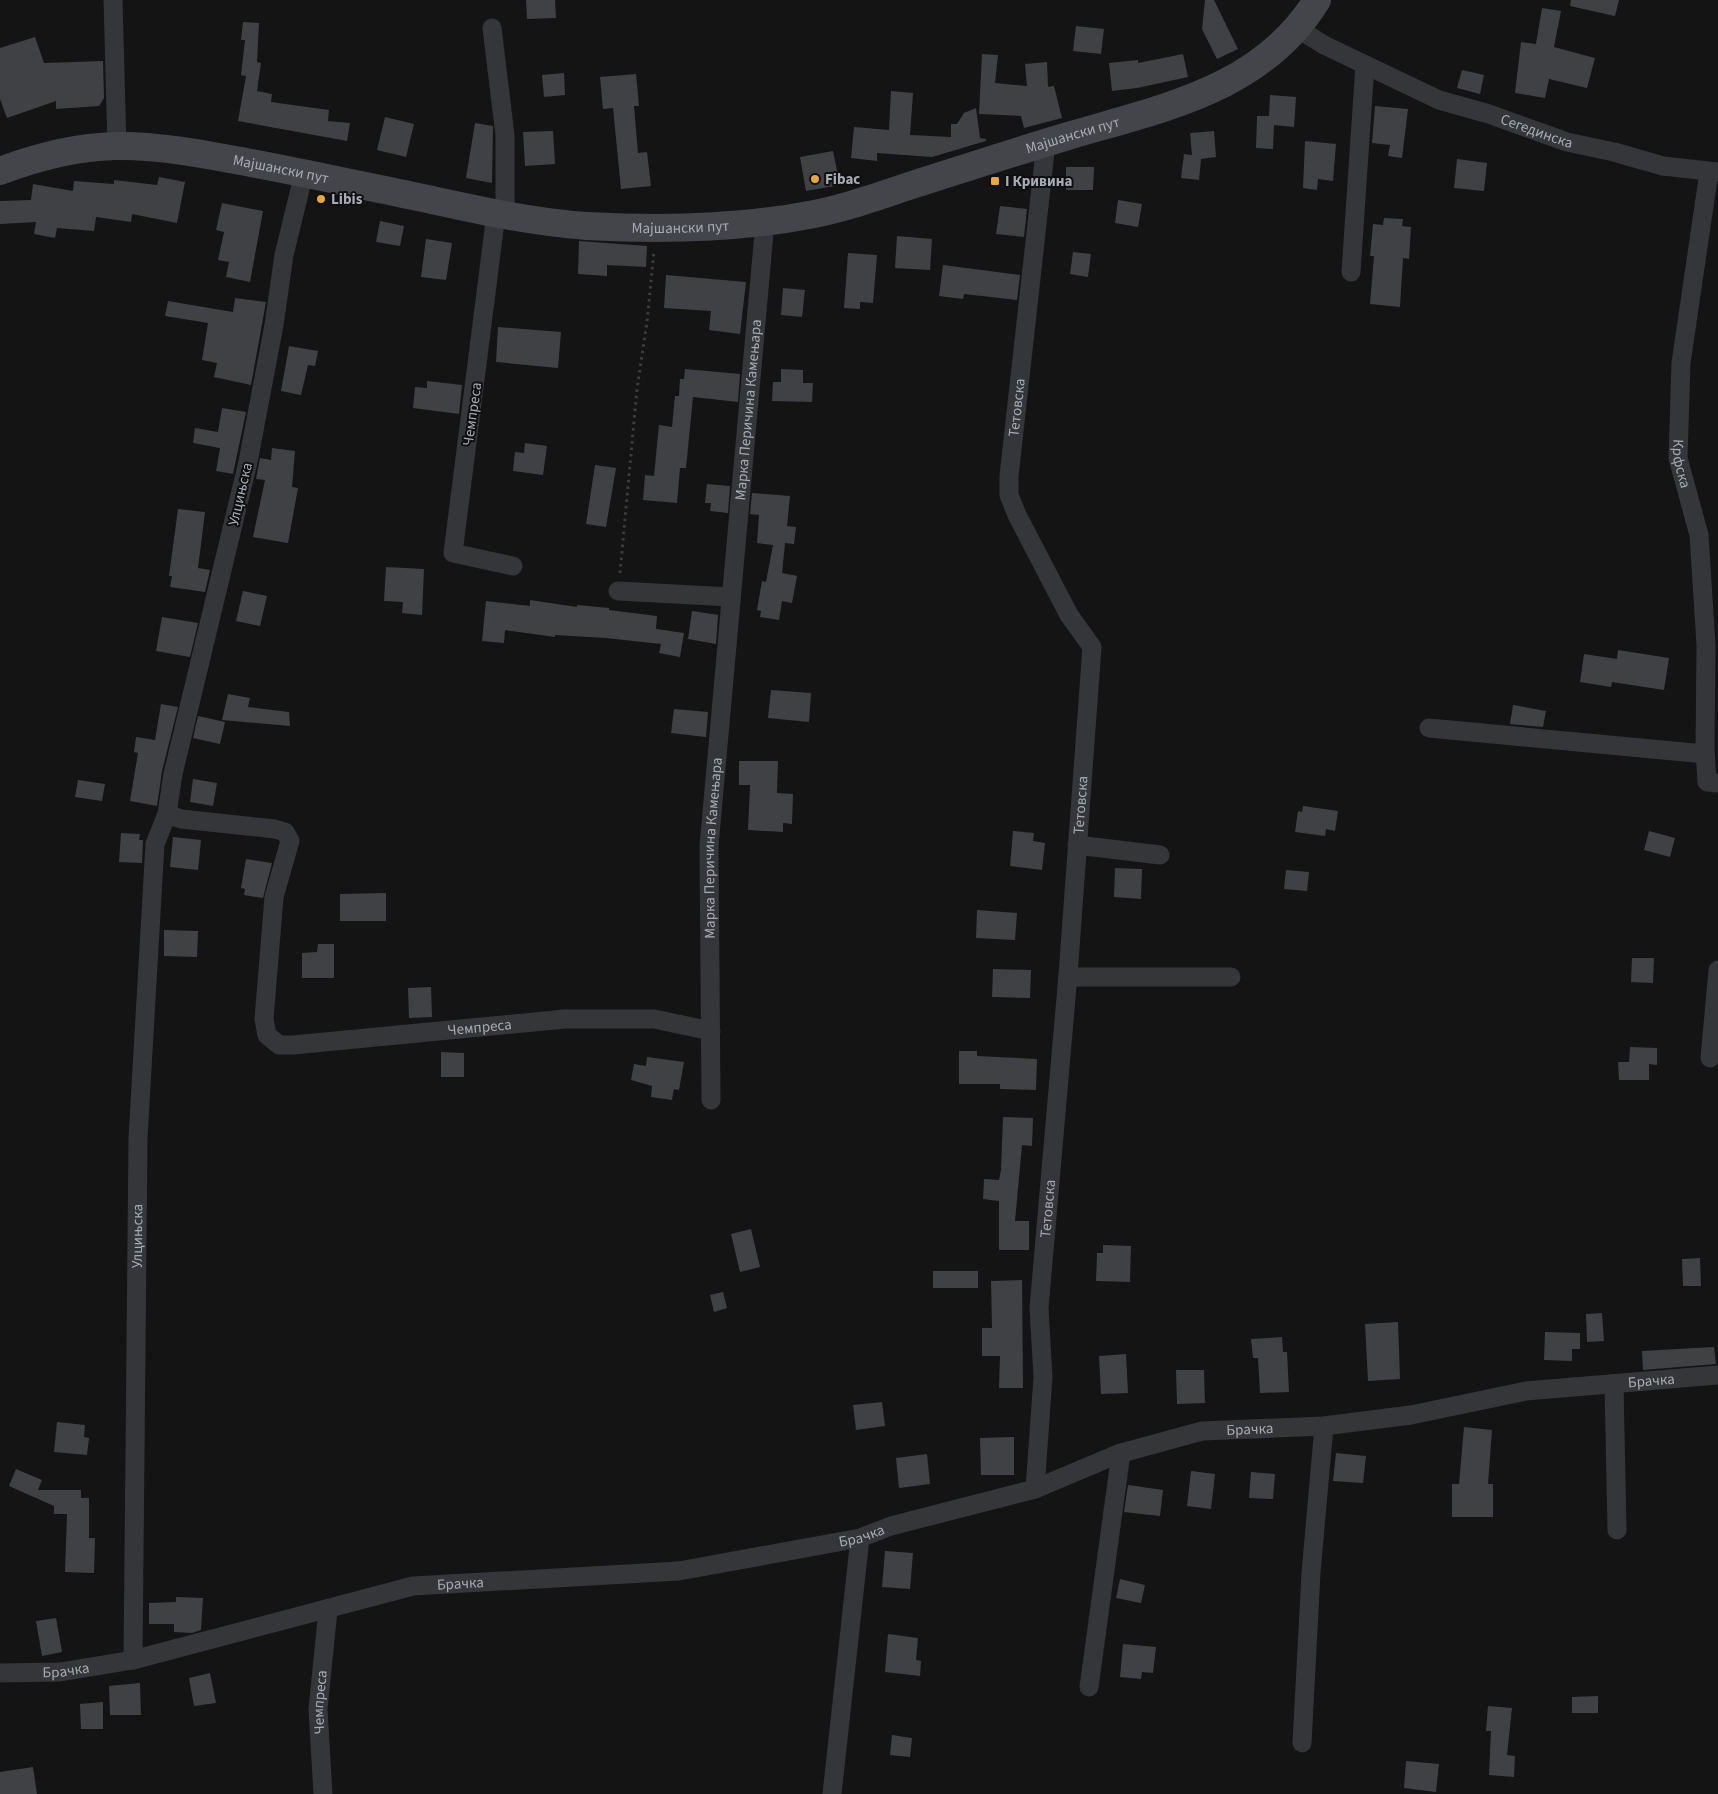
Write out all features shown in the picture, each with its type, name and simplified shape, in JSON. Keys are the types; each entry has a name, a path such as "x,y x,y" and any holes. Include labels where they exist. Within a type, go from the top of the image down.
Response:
{"street":[{"path":"113,0 116,146"},
{"name":"Мајшански пут","path":"0,171 32,158 88,148 116,146 210,156 304,173 501,215 585,226 682,228 765,222 840,208 1166,107 1218,86 1253,69 1280,47 1297,28 1317,0"},
{"path":"492,28 505,134 501,215"},
{"name":"Сегединска","path":"1297,28 1324,45 1439,100 1489,114 1568,142 1614,152 1663,166 1714,172"},
{"path":"1351,272 1365,65"},
{"name":"Тетовска","path":"1035,1489 1043,1377 1039,1308 1068,977 1092,647 1069,615 1017,515 1009,495 1010,467 1046,143"},
{"name":"Крфска","path":"1714,172 1681,363 1678,458 1699,536 1706,645 1705,754 1707,782 1718,783"},
{"name":"Улцињска","path":"133,1660 138,1138 155,844 167,814 173,774 248,462 274,325 284,256 304,173"},
{"name":"Чемпреса","path":"501,215 453,552 512,566"},
{"name":"Марка Перичина Камењара","path":"711,1100 709,846 765,222"},
{"path":"618,591 731,597"},
{"path":"1429,728 1705,754"},
{"name":"Чемпреса","path":"167,814 181,819 275,829 285,832 290,841 274,896 264,1019 267,1035 279,1045 565,1019 654,1019 711,1031"},
{"path":"1077,846 1160,855"},
{"path":"1710,1058 1718,970"},
{"path":"1068,977 1231,977"},
{"name":"Брачка","path":"0,1673 60,1672 133,1660 413,1586 679,1571 860,1538 891,1526 1035,1489 1121,1453 1202,1431 1324,1426 1411,1414 1526,1391 1718,1375"},
{"path":"1614,1384 1617,1530"},
{"path":"1302,1743 1311,1574 1324,1426"},
{"path":"1089,1687 1121,1453"},
{"path":"832,1794 860,1538"},
{"name":"Чемпреса","path":"323,1794 318,1709 328,1610"}],"path":[{"path":"618,591 636,389 648,322 656,228"}],"building":[{"path":"526,0 555,0 556,18 527,19"},
{"path":"1205,0 1214,0 1238,49 1217,59 1202,29"},
{"path":"1571,0 1619,0 1615,16 1570,6"},
{"path":"1542,8 1561,11 1554,47 1595,58 1587,88 1549,79 1545,98 1515,93 1521,42 1536,44"},
{"path":"243,22 259,23 257,62 261,63 257,91 272,94 271,102 329,110 328,121 350,123 347,141 238,121 246,76 241,75 245,40 241,40"},
{"path":"1076,26 1104,29 1101,54 1073,51"},
{"path":"35,37 44,63 103,61 104,98 99,106 56,109 56,101 7,118 0,99 0,48"},
{"path":"982,54 998,55 995,83 1027,86 1025,64 1047,62 1048,87 1054,86 1062,118 1024,128 1021,116 979,114"},
{"path":"1183,54 1188,77 1137,88 1112,91 1109,63 1138,60 1138,63"},
{"path":"1462,70 1484,75 1480,94 1457,88"},
{"path":"564,73 565,95 544,97 542,75"},
{"path":"636,74 639,106 634,106 638,153 647,152 651,186 621,189 613,108 603,109 600,77"},
{"path":"891,91 913,93 910,135 951,137 951,124 957,124 964,113 976,108 980,138 986,139 986,141 932,157 877,153 877,161 851,158 854,127 889,130"},
{"path":"1270,95 1296,97 1294,127 1274,125 1273,149 1256,148 1257,116 1269,116"},
{"path":"1375,106 1408,109 1402,158 1388,156 1390,145 1372,143"},
{"path":"385,117 414,124 406,157 377,150"},
{"path":"475,123 493,126 492,183 466,178"},
{"path":"553,131 555,164 525,166 523,132"},
{"path":"1214,131 1216,157 1201,159 1199,180 1181,178 1184,154 1192,155 1190,133"},
{"path":"1305,141 1336,144 1333,181 1318,179 1317,190 1303,188"},
{"path":"833,151 840,185 806,191 800,157"},
{"path":"1457,159 1487,163 1484,191 1454,188"},
{"path":"1066,167 1094,167 1093,190 1066,190"},
{"path":"159,177 185,182 177,223 132,214 131,222 96,217 94,231 57,228 55,238 34,234 36,222 0,224 0,201 31,200 33,184 73,191 74,181 114,184 114,180 157,185"},
{"path":"1118,200 1142,204 1138,227 1115,223"},
{"path":"222,203 263,211 250,282 226,277 229,262 218,260 224,232 216,230"},
{"path":"1000,206 1027,209 1024,237 996,234"},
{"path":"1384,218 1403,219 1402,226 1411,227 1409,259 1403,258 1400,307 1370,304 1374,256 1370,256 1373,224 1383,225"},
{"path":"380,221 404,226 400,246 376,242"},
{"path":"897,236 932,239 930,270 895,268"},
{"path":"426,239 452,243 446,280 421,277"},
{"path":"579,241 647,246 646,267 607,265 607,276 578,274"},
{"path":"1073,252 1091,254 1088,277 1070,274"},
{"path":"848,253 877,255 873,303 860,302 860,309 844,308"},
{"path":"943,265 1020,275 1017,300 964,294 963,299 939,296"},
{"path":"666,275 746,282 740,334 709,330 711,311 664,308"},
{"path":"783,288 805,290 802,317 781,315"},
{"path":"235,298 266,302 251,385 214,377 217,363 202,360 208,323 165,316 168,301 233,312"},
{"path":"498,327 561,332 558,368 496,362"},
{"path":"289,346 318,351 315,366 308,365 301,395 281,391"},
{"path":"685,369 740,374 738,402 693,397 686,468 680,468 677,503 643,500 645,475 654,476 659,425 672,427 675,396 679,396 680,379 684,379"},
{"path":"781,369 803,370 803,383 813,383 812,402 772,401 773,382 781,382"},
{"path":"427,381 462,385 459,414 413,408 415,387 427,388"},
{"path":"222,408 246,412 233,474 216,471 220,448 193,443 195,428 218,432"},
{"path":"525,443 547,446 543,475 513,471 515,452 524,453"},
{"path":"272,448 295,451 292,487 298,488 288,543 253,537 265,480 256,479 260,458 271,460"},
{"path":"595,465 616,468 606,527 586,524"},
{"path":"707,484 730,486 728,513 710,511 711,503 705,503"},
{"path":"752,493 790,496 787,526 796,527 794,544 785,543 782,573 797,576 792,603 782,601 779,620 760,617 761,611 757,610 762,581 766,582 773,545 757,543 759,515 750,514"},
{"path":"178,509 205,512 198,568 210,570 205,592 170,587 172,576 169,576"},
{"path":"386,567 424,569 422,615 402,613 403,602 384,601"},
{"path":"243,591 267,596 260,626 236,621"},
{"path":"530,600 577,607 577,605 609,608 609,610 657,616 656,629 684,633 680,657 659,653 661,644 606,638 555,635 555,637 505,630 504,643 482,641 486,601 530,606"},
{"path":"692,611 718,615 716,644 688,639"},
{"path":"162,617 198,623 190,657 156,651"},
{"path":"1618,650 1669,658 1664,690 1612,682 1611,687 1580,682 1584,654 1617,659"},
{"path":"771,690 811,693 809,722 768,718"},
{"path":"228,694 250,698 248,707 289,712 290,726 222,720"},
{"path":"161,704 178,707 162,771 157,806 130,801 138,753 134,752 136,737 155,740"},
{"path":"1513,705 1546,711 1543,727 1510,724"},
{"path":"674,709 708,712 706,737 671,733"},
{"path":"198,716 225,722 220,744 193,738"},
{"path":"739,761 778,761 777,793 793,794 792,824 783,823 783,832 748,830 750,785 739,785"},
{"path":"193,779 217,783 213,806 190,802"},
{"path":"78,780 105,784 102,801 75,797"},
{"path":"1303,806 1338,811 1335,831 1326,829 1325,836 1295,832 1298,811 1302,812"},
{"path":"1013,831 1034,833 1033,841 1045,843 1042,870 1010,866"},
{"path":"1649,831 1675,838 1670,857 1644,850"},
{"path":"121,833 140,834 139,840 143,840 142,863 119,862"},
{"path":"173,837 201,840 198,870 170,867"},
{"path":"246,859 272,863 263,898 244,895 245,889 241,888"},
{"path":"1115,868 1142,869 1141,899 1114,897"},
{"path":"1286,870 1309,872 1307,891 1284,889"},
{"path":"386,893 386,921 340,921 340,894"},
{"path":"977,910 1017,913 1015,940 976,938"},
{"path":"164,930 198,931 197,957 164,956"},
{"path":"318,944 334,944 334,978 302,978 302,953 317,952"},
{"path":"1632,958 1654,958 1653,983 1631,982"},
{"path":"993,969 1031,970 1030,998 992,997"},
{"path":"431,987 432,1017 409,1018 408,988"},
{"path":"1630,1047 1657,1048 1657,1065 1649,1064 1649,1080 1619,1080 1618,1062 1629,1062"},
{"path":"959,1051 977,1051 977,1056 1037,1059 1036,1090 1000,1089 1000,1084 959,1084"},
{"path":"441,1052 464,1053 464,1077 441,1077"},
{"path":"647,1057 684,1062 679,1090 674,1089 672,1100 651,1097 652,1086 631,1080 634,1064 646,1066"},
{"path":"1003,1117 1033,1118 1032,1146 1022,1145 1015,1221 1029,1221 1029,1250 999,1250 999,1201 983,1199 984,1179 999,1180"},
{"path":"751,1229 760,1267 740,1272 731,1234"},
{"path":"1103,1245 1131,1246 1130,1282 1096,1281 1097,1253 1103,1253"},
{"path":"1700,1258 1701,1286 1683,1286 1682,1259"},
{"path":"933,1271 978,1271 978,1288 933,1288"},
{"path":"1022,1280 1023,1388 999,1388 1000,1356 982,1356 982,1328 992,1328 991,1281"},
{"path":"723,1292 727,1308 714,1312 710,1295"},
{"path":"1602,1313 1604,1341 1587,1342 1586,1314"},
{"path":"1398,1322 1400,1379 1368,1381 1365,1324"},
{"path":"1545,1332 1580,1333 1580,1349 1572,1349 1572,1361 1544,1360"},
{"path":"1282,1337 1283,1352 1287,1352 1289,1392 1260,1393 1258,1358 1253,1358 1251,1339"},
{"path":"1714,1347 1716,1364 1643,1370 1642,1351"},
{"path":"1126,1354 1128,1393 1101,1394 1099,1356"},
{"path":"1176,1370 1204,1370 1205,1403 1177,1404"},
{"path":"882,1402 885,1426 856,1430 853,1405"},
{"path":"57,1422 85,1425 84,1437 89,1438 87,1455 54,1452"},
{"path":"1464,1427 1492,1430 1488,1484 1493,1484 1493,1517 1452,1517 1452,1484 1459,1484"},
{"path":"1014,1437 1014,1475 981,1475 980,1438"},
{"path":"1336,1453 1366,1456 1363,1483 1333,1481"},
{"path":"927,1454 930,1484 899,1488 896,1458"},
{"path":"16,1469 42,1480 38,1490 81,1490 81,1498 89,1498 89,1538 95,1538 94,1573 65,1572 67,1514 54,1514 54,1506 9,1486"},
{"path":"1191,1471 1215,1474 1211,1509 1187,1506"},
{"path":"1251,1472 1275,1474 1273,1499 1249,1498"},
{"path":"1128,1485 1163,1490 1160,1516 1124,1512"},
{"path":"885,1551 913,1553 910,1589 882,1587"},
{"path":"1120,1579 1145,1585 1141,1603 1116,1598"},
{"path":"176,1597 203,1598 201,1630 192,1633 174,1632 174,1624 149,1624 149,1603 176,1602"},
{"path":"56,1618 62,1652 42,1656 36,1621"},
{"path":"888,1634 918,1638 916,1660 921,1661 920,1676 885,1672"},
{"path":"1123,1644 1156,1647 1153,1673 1142,1672 1141,1679 1120,1677"},
{"path":"210,1673 216,1703 194,1706 189,1678"},
{"path":"140,1683 141,1715 110,1715 109,1686"},
{"path":"1598,1696 1598,1713 1572,1713 1572,1697"},
{"path":"103,1702 103,1729 81,1729 80,1704"},
{"path":"1488,1706 1512,1708 1507,1755 1515,1756 1514,1777 1489,1775 1491,1731 1486,1731"},
{"path":"892,1735 912,1738 910,1757 890,1755"},
{"path":"1406,1761 1439,1764 1436,1792 1404,1788"},
{"path":"33,1767 37,1794 0,1794 0,1772"}],"place":[{"name":"Fibac","path":"815,179"},
{"name":"I Кривина","path":"995,181"},
{"name":"Libis","path":"321,199"}]}
